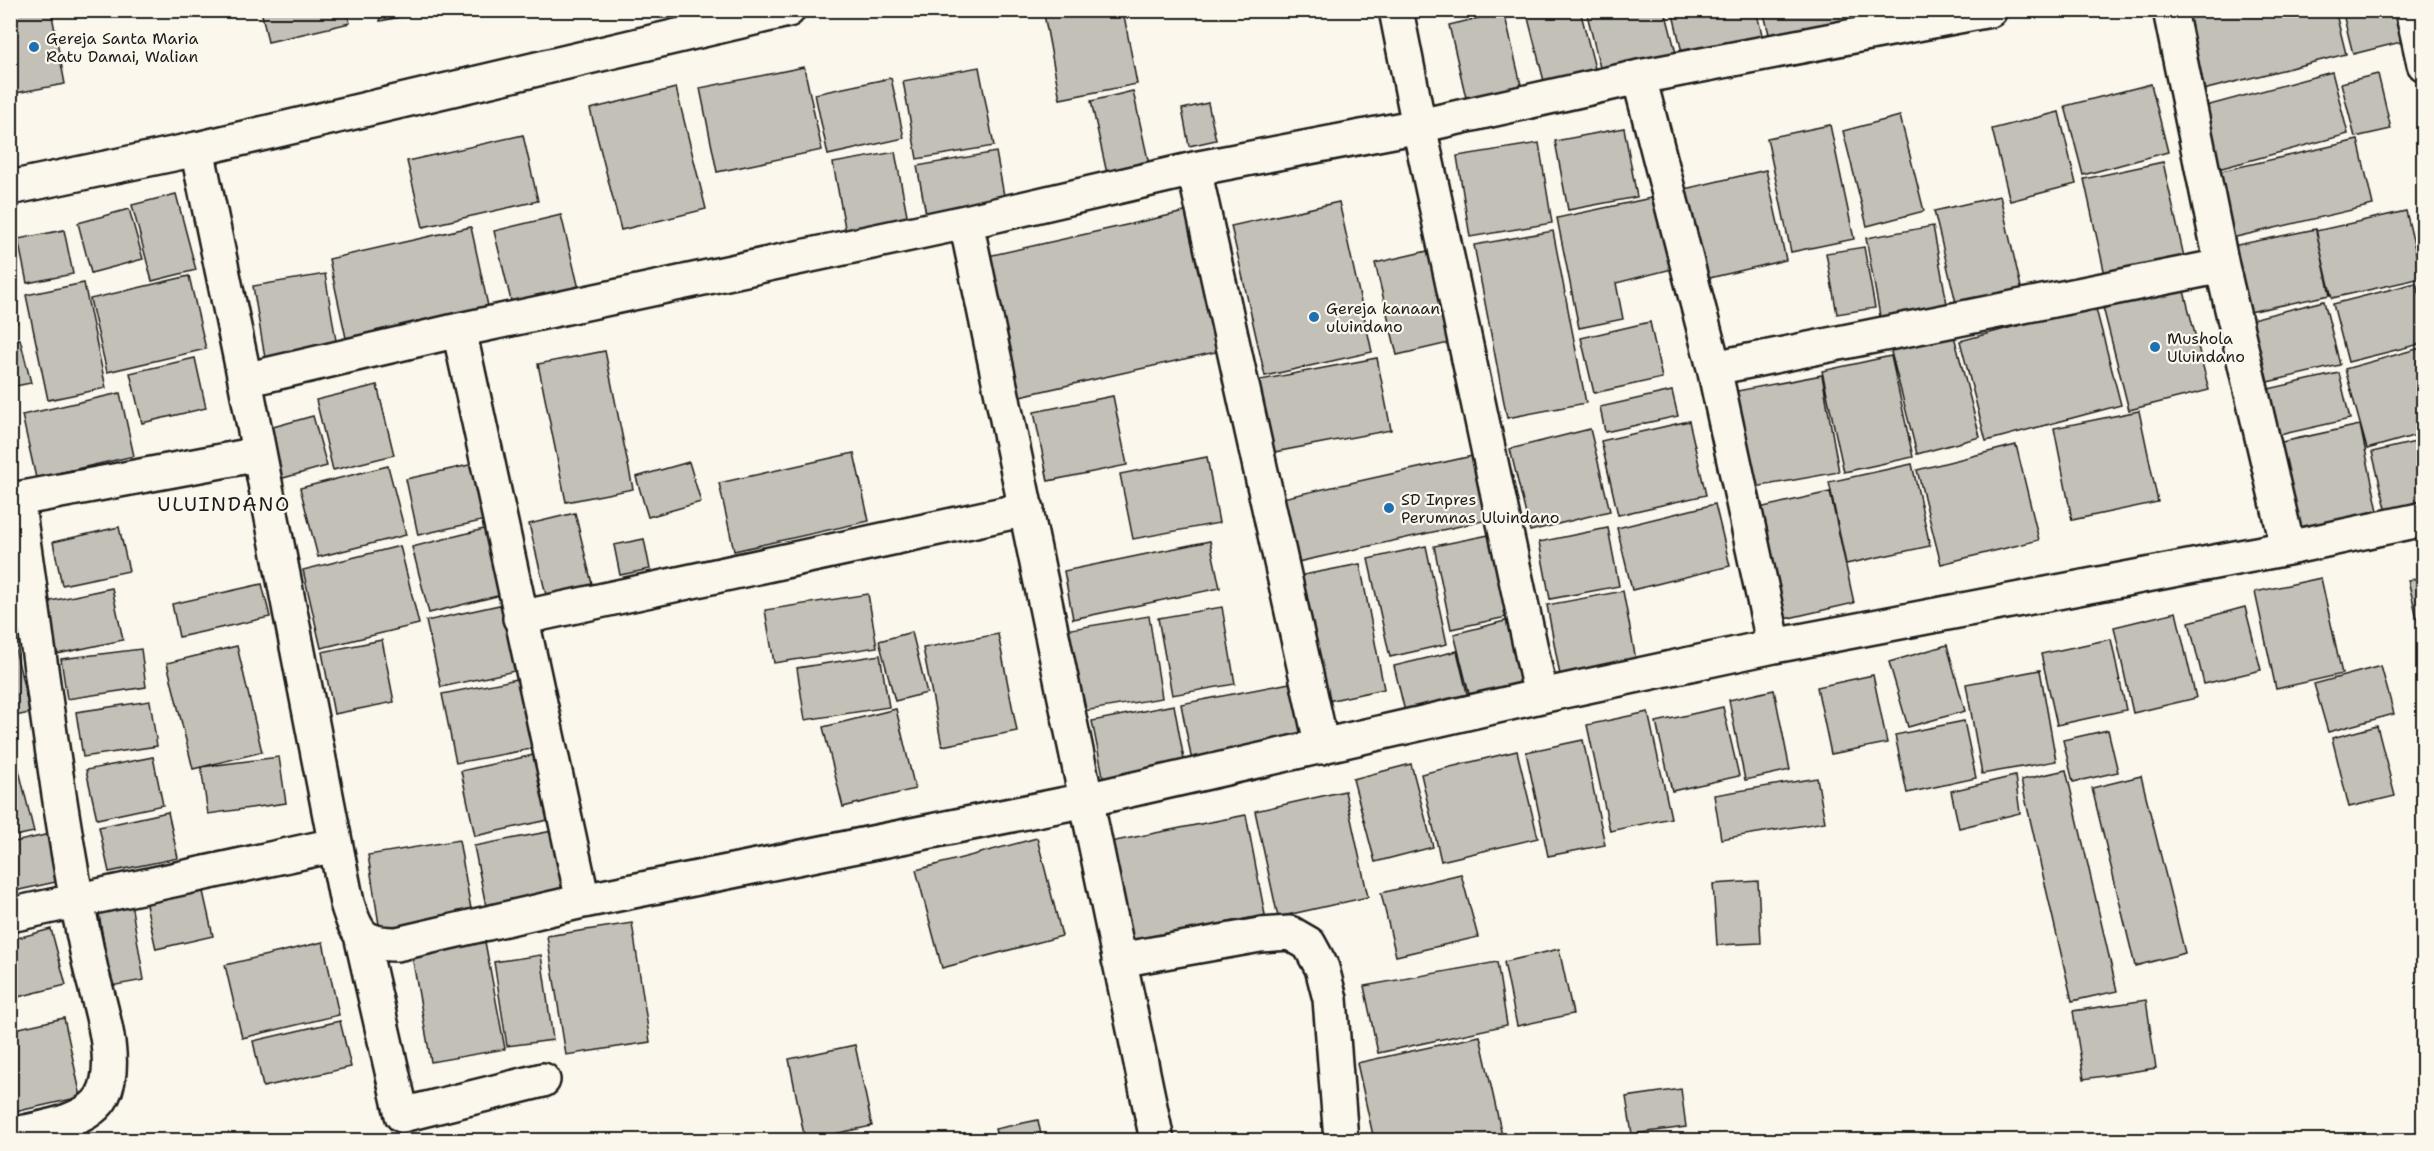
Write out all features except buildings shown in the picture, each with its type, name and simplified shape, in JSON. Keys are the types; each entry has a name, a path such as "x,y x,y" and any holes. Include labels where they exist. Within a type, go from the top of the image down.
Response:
{"street":[{"path":"10,188 197,149 788,10"},
{"path":"1396,10 1541,696"},
{"path":"245,380 459,330 966,222 1194,170 1419,126 1639,77 1990,10"},
{"path":"2170,10 2222,266 2288,548"},
{"path":"2412,10 2424,64"},
{"path":"1639,77 1714,368 1774,646"},
{"path":"197,149 245,380 347,903 361,935 402,1115 543,1080"},
{"path":"1194,170 1322,747"},
{"path":"966,222 1157,1140"},
{"path":"1714,368 2222,266"},
{"path":"459,330 583,901"},
{"path":"10,1135 67,1122 86,1112 103,1096 108,1077 108,1046 76,902 19,513 11,500 259,454"},
{"path":"520,618 1027,509"},
{"path":"361,935 377,944 397,944 583,901 1086,800 1541,696 1774,646 2288,548 2424,519"},
{"path":"10,915 335,845"},
{"path":"1119,960 1260,935 1290,933 1309,944 1322,968 1330,999 1341,1140"}],"place":[{"name":"Gereja Santa Maria Ratu Damai, Walian","path":"34,47"},
{"name":"Gereja kanaan uluindano","path":"1314,317"},
{"name":"Mushola Uluindano","path":"2155,347"},
{"name":"SD Inpres Perumnas Uluindano","path":"1389,508"}],"district":[{"name":"ULUINDANO","path":"224,504"}]}
